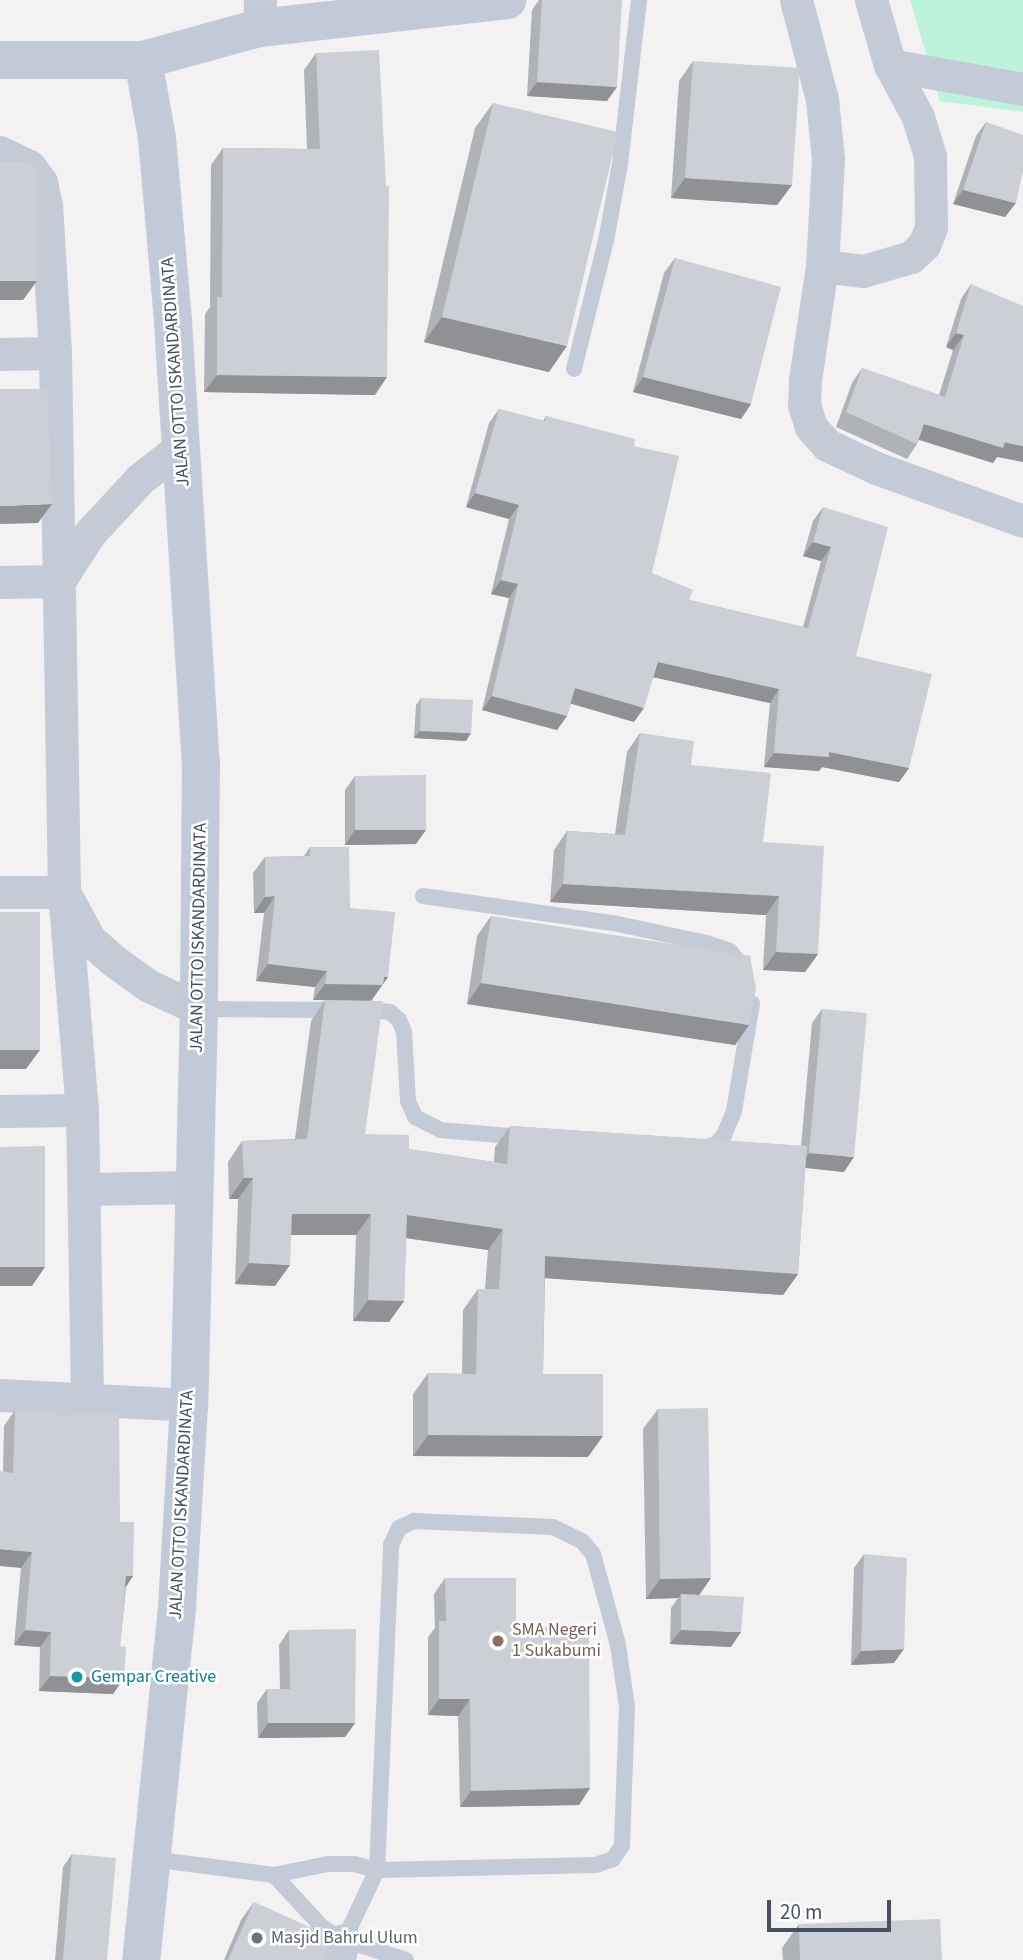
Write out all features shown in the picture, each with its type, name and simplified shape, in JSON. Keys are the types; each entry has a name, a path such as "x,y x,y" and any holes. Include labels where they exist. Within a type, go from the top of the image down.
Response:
{"main road":[{"path":"0,60 143,60 259,14 507,0"},
{"name":"JALAN OTTO ISKANDARDINATA","path":"141,1960 177,1608 189,1405 199,1009 201,762 165,216 143,60"}],"street":[{"path":"796,0 822,99 828,159 822,266 805,380 804,405 811,427 827,445 876,468 1023,521"},
{"path":"822,266 863,271 911,257 924,246 931,228 930,156 918,117 890,65 871,0"},
{"path":"890,65 1023,89"},
{"path":"0,152 29,166 41,182 46,205 55,353 64,892 82,1110 87,1399"},
{"path":"0,354 55,353"},
{"path":"59,581 90,533 140,479 182,446"},
{"path":"0,582 59,581"},
{"path":"0,892 64,892"},
{"path":"64,892 90,940 114,961 149,986 199,1009"},
{"path":"0,1111 82,1110"},
{"path":"85,1188 195,1186"},
{"path":"0,1395 189,1405"}],"lane":[{"path":"574,369 606,241 620,164 639,0"},
{"path":"423,896 613,923 707,943 730,951 749,977 752,992 752,1010 734,1111 724,1135 716,1144 688,1150"},
{"path":"199,1009 390,1012 399,1020 404,1032 408,1101 415,1117 440,1130 537,1138"},
{"path":"152,1858 274,1875 328,1864 355,1864 377,1870 596,1865 613,1859 622,1846 627,1707 623,1671 593,1554 570,1533 553,1527 414,1521 399,1528 394,1535 390,1558 377,1870 341,1950"},
{"path":"274,1875 341,1950 406,1960"}],"green space":[{"path":"910,0 1023,0 1023,112 940,101"}],"building":[{"path":"542,0 622,0 617,87 537,82"},
{"path":"379,50 386,186 389,186 387,377 217,375 217,297 222,297 223,148 320,149 316,53"},
{"path":"693,61 800,68 792,185 685,178"},
{"path":"493,103 618,132 567,346 442,317"},
{"path":"986,122 1023,135 1023,171 1016,203 963,190"},
{"path":"0,162 30,162 36,171 37,281 0,281"},
{"path":"675,258 781,287 751,404 643,377"},
{"path":"971,284 1023,306 1023,446 1005,442 1003,448 924,424 917,444 846,412 862,368 945,397 964,335 956,333"},
{"path":"0,389 47,389 52,504 0,506"},
{"path":"499,409 545,421 546,416 635,439 634,446 679,456 652,573 693,590 689,600 808,628 831,547 813,542 823,507 888,527 856,656 932,674 909,768 829,752 829,757 774,753 779,689 658,662 644,708 575,688 567,716 492,696 518,584 501,580 519,505 475,493"},
{"path":"421,698 473,700 471,733 420,731"},
{"path":"640,733 694,741 691,765 771,773 763,842 824,846 818,954 776,952 779,896 563,884 567,831 625,835"},
{"path":"426,775 426,830 355,830 355,776"},
{"path":"310,847 349,847 350,908 395,912 388,977 384,977 383,985 325,984 327,971 268,964 275,896 265,897 265,857 310,856"},
{"path":"0,912 40,912 40,1050 0,1050"},
{"path":"491,916 750,956 756,989 749,1025 481,983"},
{"path":"325,1000 383,1001 365,1134 409,1135 409,1149 507,1164 510,1126 807,1146 798,1274 545,1256 543,1374 603,1374 603,1436 428,1435 428,1373 476,1374 478,1289 499,1289 503,1229 407,1215 404,1301 368,1300 371,1214 292,1214 290,1265 249,1263 253,1178 244,1178 242,1141 307,1139"},
{"path":"822,1009 867,1013 854,1157 809,1153"},
{"path":"45,1146 45,1267 0,1267 0,1147"},
{"path":"708,1408 711,1578 660,1579 658,1409"},
{"path":"15,1410 56,1411 56,1415 119,1414 120,1522 134,1522 133,1576 126,1576 120,1646 126,1647 124,1678 50,1676 51,1632 25,1630 32,1552 0,1549 0,1471 13,1473"},
{"path":"864,1554 907,1558 904,1649 861,1651"},
{"path":"445,1578 516,1578 516,1627 589,1627 590,1788 471,1791 470,1699 439,1699 439,1621 446,1621"},
{"path":"681,1594 744,1597 741,1632 681,1630"},
{"path":"356,1629 355,1723 268,1723 267,1689 290,1689 289,1630"},
{"path":"72,1854 116,1858 107,1960 63,1960"},
{"path":"254,1902 332,1937 322,1960 228,1960"},
{"path":"940,1919 942,1960 800,1960 799,1924"}],"place":[{"name":"SMA Negeri 1 Sukabumi","path":"498,1641"},
{"name":"Gempar Creative","path":"77,1677"},
{"name":"Masjid Bahrul Ulum","path":"257,1938"}]}
